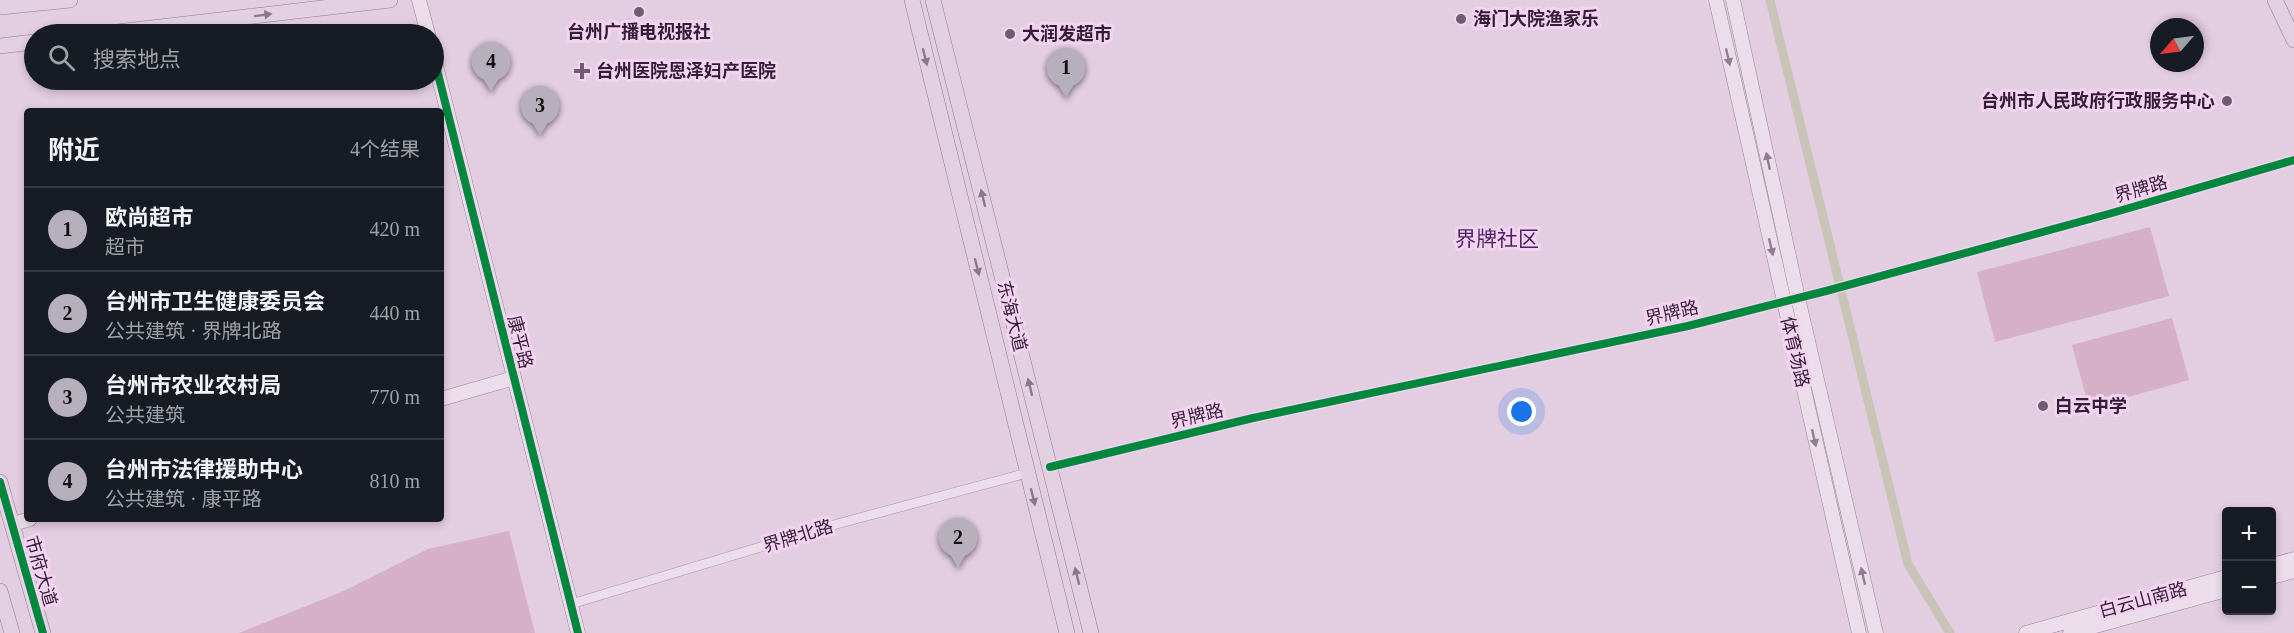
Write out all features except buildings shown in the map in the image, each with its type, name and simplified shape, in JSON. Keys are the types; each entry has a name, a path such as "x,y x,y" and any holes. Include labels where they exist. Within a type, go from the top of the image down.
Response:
{"main road":[{"path":"0,7 63,0"},
{"path":"185,24 390,0"},
{"path":"419,0 425,24"},
{"name":"东海大道","path":"912,0 1067,633"},
{"name":"东海大道","path":"933,0 1091,633"},
{"name":"体育场路","path":"1716,0 1859,633"},
{"name":"体育场路","path":"1733,0 1798,298 1876,633"},
{"path":"2275,0 2294,40"},
{"path":"0,46 24,43"},
{"name":"康平路","path":"442,90 578,633"},
{"path":"444,398 514,378"},
{"name":"市府大道","path":"0,482 43,633"},
{"path":"13,524 24,521"},
{"path":"2276,564 2294,559"},
{"path":"2276,576 2294,571"},
{"name":"白云山南路","path":"2026,633 2222,579"},
{"path":"0,591 12,633"},
{"name":"白云山南路","path":"2070,633 2222,591"}],"street":[{"name":"界牌路","path":"1050,467 1253,418 1688,326 2112,213 2294,160"},
{"name":"界牌北路","path":"571,604 837,524 1027,472"}],"shaded area":[{"path":"2150,227 2169,296 1995,342 1977,272"},
{"path":"2172,318 2189,380 2089,408 2072,345"},
{"path":"509,531 535,633 239,633 344,591 428,549"}],"waterway":[{"path":"1770,0 1908,564 1950,633"}],"cycle path":[{"path":"442,90 578,633"},
{"path":"1050,467 1253,418 1688,326 2112,213 2294,160"},
{"path":"0,482 43,633"}],"place":[{"name":"台州广播电视报社","path":"639,12"},
{"name":"海门大院渔家乐","path":"1461,19"},
{"name":"大润发超市","path":"1010,34"},
{"name":"台州医院恩泽妇产医院","path":"582,71"},
{"name":"台州市法律援助中心","path":"491,92"},
{"name":"欧尚超市","path":"1066,98"},
{"name":"台州市人民政府行政服务中心","path":"2227,101"},
{"name":"台州市农业农村局","path":"540,136"},
{"name":"白云中学","path":"2043,406"},
{"name":"台州市卫生健康委员会","path":"958,568"}],"district":[{"name":"界牌社区","path":"1497,239"}]}
